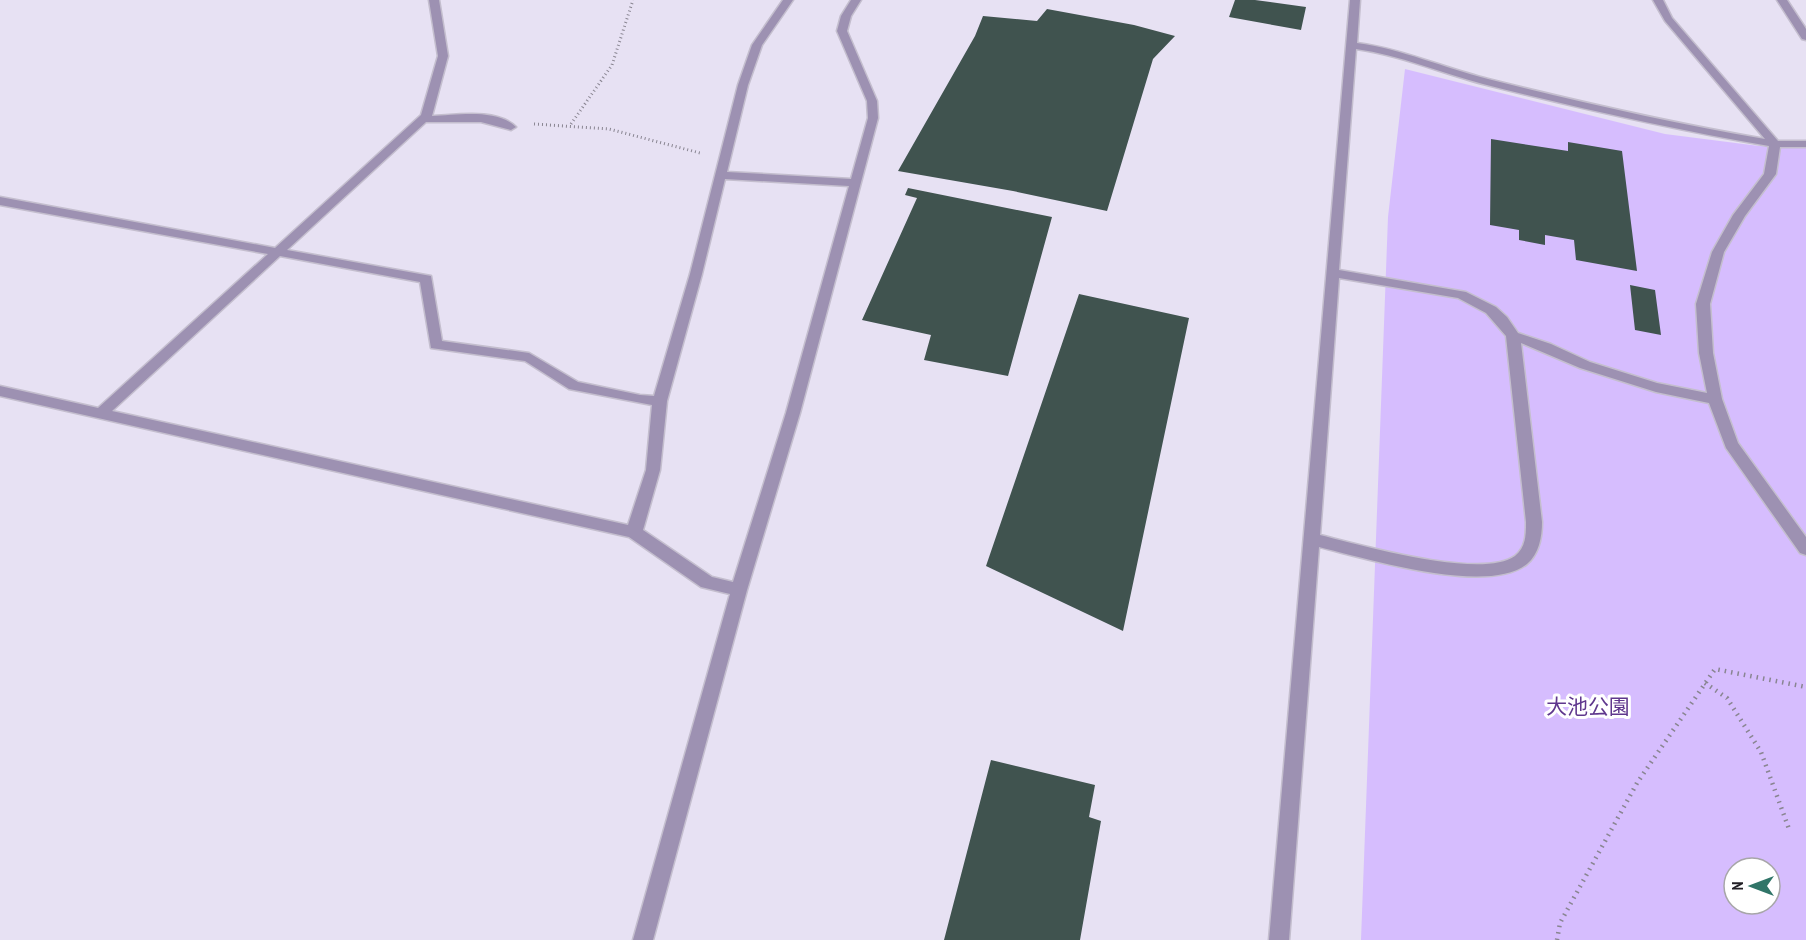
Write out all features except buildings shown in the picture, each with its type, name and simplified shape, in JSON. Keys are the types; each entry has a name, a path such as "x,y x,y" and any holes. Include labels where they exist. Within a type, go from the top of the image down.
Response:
{"street":[{"path":"100,414 424,119 443,56 434,0"},
{"path":"634,532 653,470 660,400 696,274 743,85 757,45 788,0"},
{"path":"643,940 739,590 794,413 873,118 873,101 842,31 846,16 856,0"},
{"path":"1279,940 1355,0"},
{"path":"1658,0 1668,18 1774,144 1770,174 1739,215 1718,252 1703,303 1706,353 1715,399 1731,444 1806,549"},
{"path":"1782,0 1801,22 1806,37"},
{"path":"1351,45 1386,50 1442,70 1487,82 1695,130 1774,144 1806,144"},
{"path":"424,119 490,119 502,121 508,126"},
{"path":"720,175 856,183"},
{"path":"0,201 279,250 426,279 436,345 529,357 574,386 640,400 660,400"},
{"path":"1311,539 1433,566 1489,572 1518,562 1527,554 1534,542 1534,522 1513,336 1502,320 1491,310 1461,294 1332,273"},
{"path":"1513,336 1546,347 1585,365 1656,387 1715,399"},
{"path":"0,391 634,532 707,582 739,590"}],"path":[{"path":"571,125 612,65 633,0"},
{"path":"508,126 571,125 609,129 696,153 724,154"},
{"path":"1557,940 1560,923 1637,783 1715,669 1806,687"},
{"path":"1705,683 1727,698 1761,752 1789,829"}],"green space":[{"name":"大池公園","path":"1405,69 1665,134 1759,146 1806,148 1806,940 1361,940 1388,217"}]}
